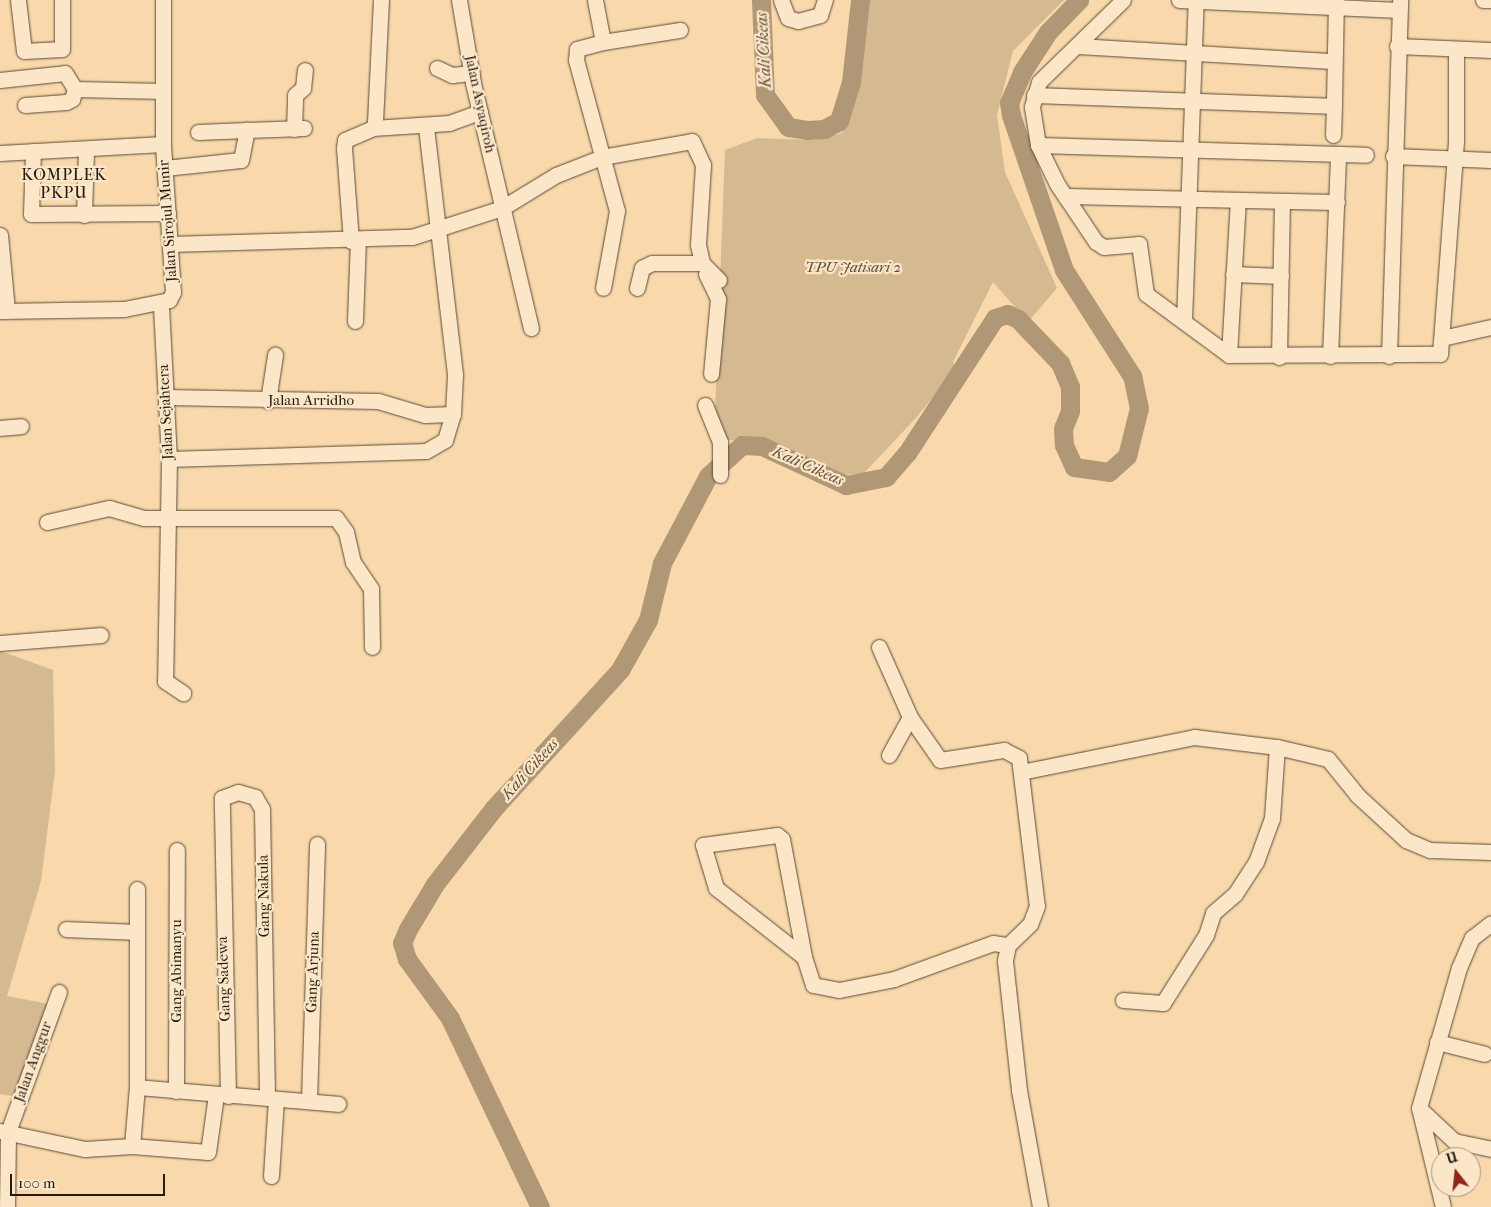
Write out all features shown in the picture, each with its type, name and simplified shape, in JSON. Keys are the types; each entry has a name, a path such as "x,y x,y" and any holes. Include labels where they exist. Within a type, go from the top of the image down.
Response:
{"street":[{"path":"18,0 22,50 62,48 62,0"},
{"name":"Jalan Sirojul Munir","path":"160,306 173,292 163,144 163,0"},
{"path":"373,128 381,0"},
{"name":"Jalan Asyaqiroh","path":"459,0 480,112 531,328"},
{"path":"594,0 603,42"},
{"path":"781,0 788,18 798,21 820,15 824,0"},
{"path":"1123,0 1078,46 1046,74 1034,95 1038,145 1065,196 1100,245 1139,244 1145,292 1229,355 1279,357 1437,356 1442,338 1453,159 1456,49"},
{"path":"1179,0 1400,5 1393,156 1389,356"},
{"path":"1483,0 1491,0"},
{"path":"1184,321 1196,1"},
{"path":"1332,135 1335,4"},
{"path":"603,288 617,221 576,60 578,49 603,42 680,30"},
{"path":"1078,46 1333,62"},
{"path":"1397,46 1491,50"},
{"path":"438,68 452,76 472,73"},
{"path":"198,132 299,129 295,95 303,88 305,70"},
{"path":"0,80 65,73 75,89 72,99 66,102 25,105"},
{"path":"75,89 163,91"},
{"path":"1034,95 1326,107 1334,103"},
{"path":"355,322 354,241 345,140 373,128 426,126 480,112"},
{"path":"169,459 426,451 445,440 453,414 454,365 426,126"},
{"path":"165,168 241,160 248,130"},
{"path":"170,244 398,239 502,208 556,175 602,157 692,141 703,165 698,245 704,266 718,299 711,374"},
{"path":"0,153 86,151 163,144"},
{"path":"1038,145 1190,148 1366,155"},
{"path":"33,151 31,214 168,213"},
{"path":"84,215 86,151"},
{"path":"1330,356 1338,154"},
{"path":"1393,156 1491,160"},
{"path":"1065,196 1189,197 1337,202"},
{"path":"1229,355 1238,200"},
{"path":"1279,357 1282,201"},
{"path":"0,235 4,311 160,306"},
{"path":"637,288 642,268 652,263 704,266 719,280"},
{"path":"1234,274 1281,276"},
{"name":"Jalan Sejahtera","path":"160,306 169,459 165,681 183,693"},
{"path":"1442,338 1491,327"},
{"path":"268,401 275,355"},
{"name":"Jalan Arridho","path":"166,397 268,401 378,401 425,416 453,414"},
{"path":"705,405 720,442 720,474"},
{"path":"0,428 20,426"},
{"path":"47,522 109,508 145,518 336,518 346,532 353,562 371,589 372,647"},
{"path":"0,643 101,634"},
{"path":"879,647 910,717 940,760 1009,750 1019,758 1037,906 1030,924 1008,945 1007,976 1019,1090 1040,1207"},
{"path":"889,755 910,717"},
{"path":"1021,772 1194,737 1277,747 1328,759 1358,796 1406,840 1430,850 1491,852"},
{"path":"1123,1000 1163,1002 1206,935 1213,913 1235,894 1256,862 1272,818 1277,747"},
{"name":"Gang Nakula","path":"220,862 222,798 229,793 250,794 259,802 262,818 272,1098"},
{"path":"804,957 716,888 704,845 777,835 782,839 804,957 813,986 839,990 894,978 993,943 1008,945"},
{"name":"Gang Arjuna","path":"309,1101 317,844"},
{"name":"Gang Abimanyu","path":"176,1091 177,850"},
{"name":"Gang Sadewa","path":"132,1146 208,1152 222,1095 220,862"},
{"path":"5,1199 4,1132 85,1149 132,1146 137,1087 137,890"},
{"path":"1443,1207 1419,1108 1437,1042 1472,938 1491,923"},
{"path":"66,929 137,932"},
{"name":"Jalan Anggur","path":"4,1132 59,992"},
{"path":"1437,1042 1485,1054"},
{"path":"137,1087 338,1104"},
{"path":"271,1176 272,1098"},
{"path":"1419,1108 1454,1141 1491,1149"}],"green space":[{"name":"TPU Jatisari 2","path":"870,0 1064,0 1013,51 997,115 1005,172 1057,288 1028,322 993,282 953,362 955,370 916,418 863,474 837,475 768,440 714,440 725,150 757,138 815,140 842,133"},
{"path":"0,651 53,670 55,771 41,881 7,996 49,1004 29,1099 0,1094"}],"waterway":[{"name":"Kali Cikeas","path":"761,0 765,95 788,127 807,130 824,129 839,121 851,82 860,0"},
{"name":"Kali Cikeas","path":"540,1207 450,1018 407,959 402,943 408,929 435,884 494,808 620,670 648,620 662,563 708,476 742,445 762,446 846,485 886,477 907,453 995,318 1007,314 1018,319 1060,363 1070,387 1070,411 1063,428 1064,445 1074,467 1109,472 1127,456 1139,408 1132,376 1064,270 1011,115 1009,103 1022,72 1048,32 1079,0"}],"district":[{"name":"KOMPLEK PKPU","path":"64,184"}]}
